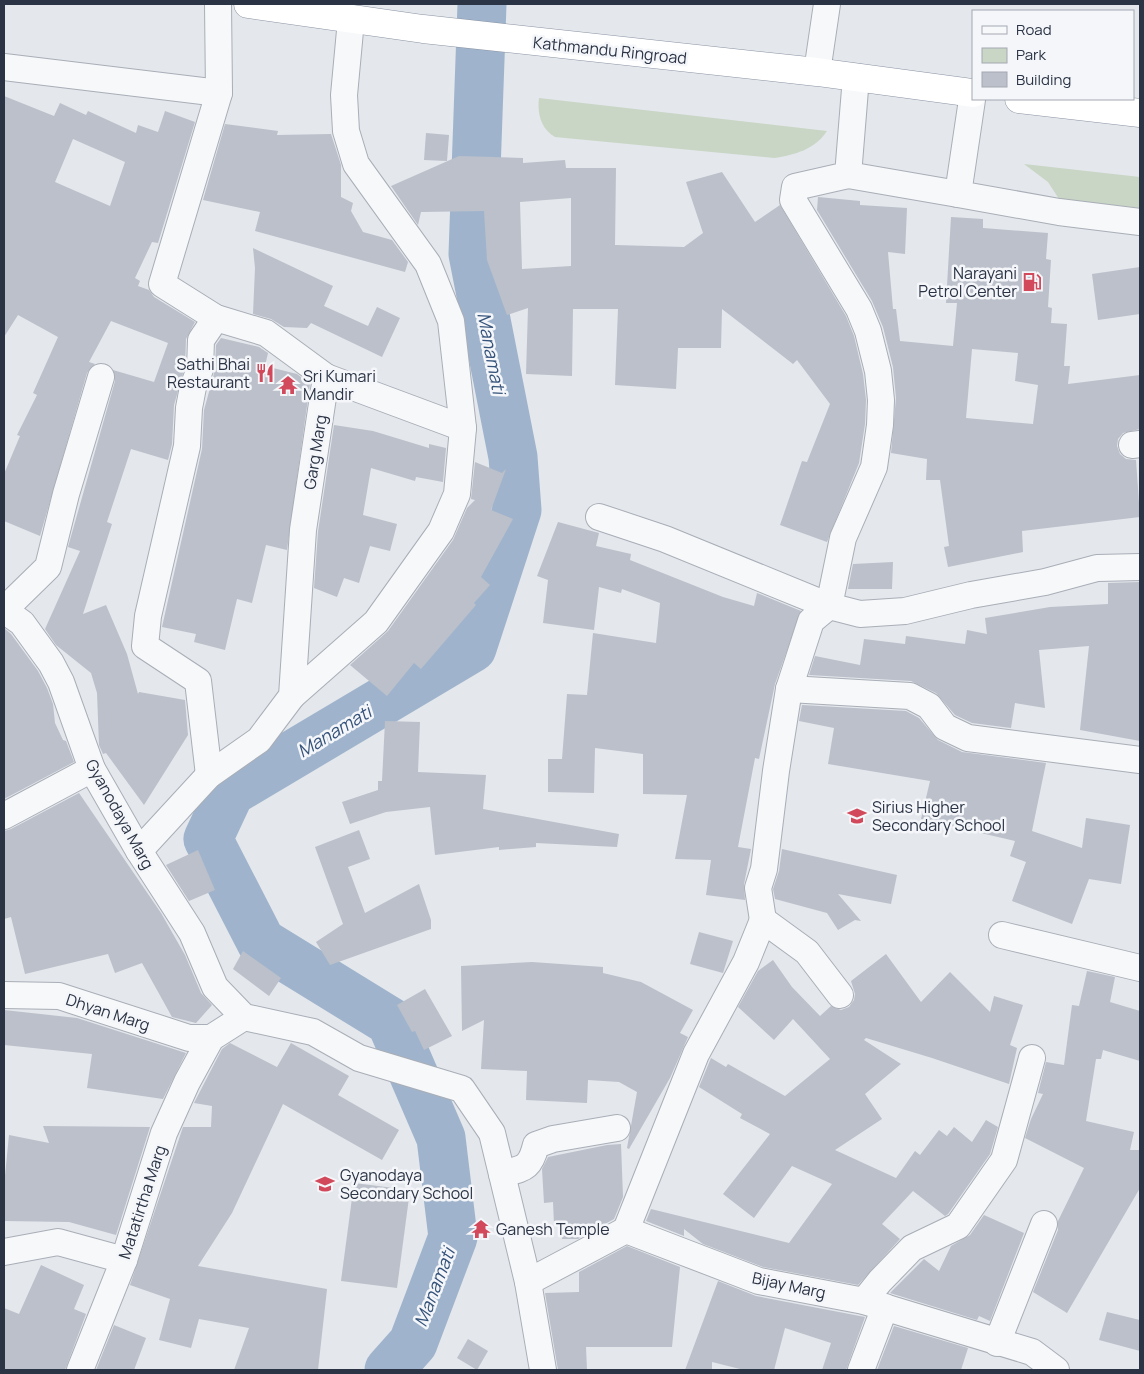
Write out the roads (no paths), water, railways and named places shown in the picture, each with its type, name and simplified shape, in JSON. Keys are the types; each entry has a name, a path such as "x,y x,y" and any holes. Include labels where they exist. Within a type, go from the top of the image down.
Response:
{"highway":[{"name":"Kathmandu Ringroad","path":"248,4 423,29 817,72 972,93"},
{"path":"1028,100 1140,113"}],"street":[{"path":"218,4 219,93 162,284 216,318 266,333 326,377 463,428"},
{"path":"817,72 827,4"},
{"path":"139,851 209,774 259,740 292,696 376,622 441,531 457,494 463,428 451,321 428,264 356,164 346,131 344,94 350,20"},
{"path":"4,67 219,93"},
{"path":"848,174 856,77"},
{"path":"958,194 972,100"},
{"path":"528,1282 626,1230 696,1054 746,962 763,920 758,888 764,869 776,771 789,689 810,621 829,606 843,538 874,467 880,426 881,400 878,371 868,331 859,309 793,200 795,187 848,174 1059,212 1140,222"},
{"path":"209,774 198,681 146,646 148,616 187,446 189,408 193,388 200,369 201,340 216,318"},
{"path":"4,610 48,566 66,494 101,377"},
{"name":"Garg Marg","path":"292,696 303,530 326,377"},
{"path":"599,517 664,539 829,606 860,614 905,611 971,595 1045,582 1097,568 1140,567"},
{"name":"Gyanodaya Marg","path":"4,610 22,623 58,676 92,769 139,851 192,933 216,987 244,1017"},
{"path":"789,689 910,696 929,706 945,727 968,738 1140,760"},
{"path":"4,816 92,769"},
{"path":"763,920 806,952 840,995"},
{"path":"1002,935 1140,968"},
{"name":"Dhyan Marg","path":"4,995 59,996 189,1038 210,1038"},
{"path":"210,1038 244,1017 313,1032 359,1058 462,1089 492,1133 528,1282 543,1370"},
{"name":"Matatirtha Marg","path":"80,1370 124,1260 164,1133 187,1082 210,1038"},
{"path":"861,1370 880,1281 912,1248 958,1226 1004,1160 1032,1058"},
{"path":"502,1174 527,1167 533,1159 536,1145 553,1139 617,1128"},
{"path":"996,1343 1044,1224"},
{"name":"Bijay Marg","path":"626,1230 759,1281 875,1304 996,1343 1032,1352 1056,1370"},
{"path":"4,1252 58,1242 124,1260"}],"waterway":[{"name":"Manamati","path":"389,1370 413,1343 453,1237 441,1138 391,1022 261,942 208,839 230,792 472,648 517,510 513,457 473,254 482,4"}],"place":[{"name":"Narayani Petrol Center","path":"1032,282"},
{"name":"Sathi Bhai Restaurant","path":"265,373"},
{"name":"Sri Kumari Mandir","path":"288,385"},
{"name":"Sirius Higher Secondary School","path":"857,816"},
{"name":"Gyanodaya Secondary School","path":"325,1184"},
{"name":"Ganesh Temple","path":"481,1229"}]}
